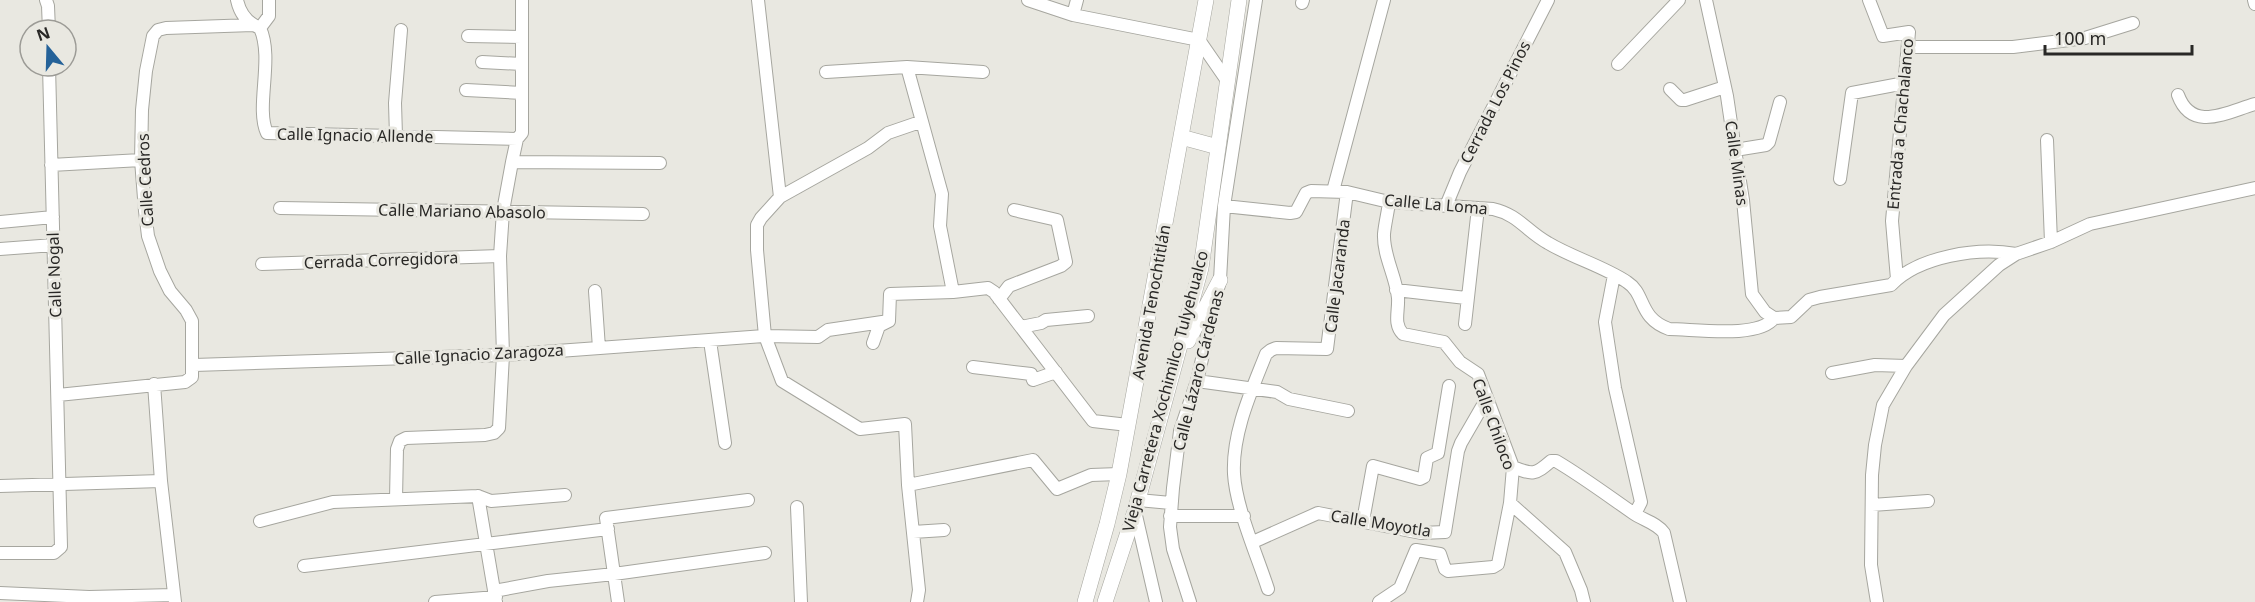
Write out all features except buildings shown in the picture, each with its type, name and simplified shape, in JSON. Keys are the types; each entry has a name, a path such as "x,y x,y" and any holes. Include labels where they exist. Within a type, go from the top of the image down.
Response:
{"main road":[{"name":"Avenida Tenochtitlán","path":"1085,602 1119,474 1206,0"},
{"name":"Vieja Carretera Xochimilco Tulyehualco","path":"1105,602 1136,506 1201,268 1239,0"},
{"path":"1181,137 1218,147"},
{"path":"1173,371 1220,280"}],"street":[{"path":"46,0 48,18"},
{"name":"Calle Ignacio Allende","path":"237,0 241,14 263,34 266,64 264,117 267,133 516,138"},
{"path":"257,27 269,16 268,0"},
{"path":"396,499 397,448 400,441 406,438 485,435 494,433 499,428 503,355 500,256 503,211 516,138 522,133 522,0"},
{"path":"758,0 780,197"},
{"path":"1028,0 1073,15 1199,40 1228,82"},
{"path":"1073,15 1077,0"},
{"name":"Calle Lázaro Cárdenas","path":"1190,602 1173,549 1171,510 1180,431 1197,381 1220,280 1224,206 1256,0"},
{"path":"1333,191 1384,0"},
{"name":"Cerrada Los Pinos","path":"1446,206 1460,172 1548,0"},
{"path":"1618,64 1679,0"},
{"name":"Calle Minas","path":"1706,0 1736,150 1752,294 1765,312 1774,318"},
{"name":"Entrada a Chachalanco","path":"1869,0 1883,36 1909,32 1892,221 1897,279"},
{"path":"2254,0 2255,4"},
{"path":"1908,47 2013,47 2085,38 2133,23"},
{"name":"Calle Cedros","path":"194,365 192,321 170,291 160,271 148,236 141,160 142,110 146,71 153,36 158,30 257,27"},
{"path":"396,136 395,103 401,30"},
{"path":"468,36 522,36"},
{"path":"482,62 522,64"},
{"path":"907,67 920,122 942,194 940,226 953,292"},
{"path":"826,72 907,67 983,72"},
{"name":"Calle Nogal","path":"0,553 54,553 62,547 50,78"},
{"path":"1840,179 1852,93 1905,82"},
{"path":"1670,89 1681,100 1685,100 1725,87"},
{"path":"466,90 522,93"},
{"path":"2178,95 2188,113 2207,118 2255,104"},
{"path":"1736,150 1766,145 1769,142 1779,102"},
{"path":"917,602 920,590 908,485 905,424 860,429 782,381 765,336 757,225 780,197 868,148 888,133 920,122"},
{"path":"2047,140 2051,243"},
{"path":"51,165 141,160"},
{"path":"512,162 660,163"},
{"path":"1877,602 1871,565 1872,475 1883,405 1906,366 1944,315 1999,265 2016,254 2051,243 2091,224 2255,188"},
{"name":"Calle La Loma","path":"1224,206 1290,213 1296,212 1306,193 1333,191 1389,202 1493,209 1509,213 1546,242 1630,283 1654,321 1658,325 1670,328 1752,330 1769,325 1774,318 1791,317 1809,300 1891,285 1928,260 1997,250 2016,254"},
{"name":"Calle Jacaranda","path":"1252,387 1266,354 1270,350 1327,349 1347,192"},
{"name":"Calle Chiloco","path":"1389,202 1384,235 1386,254 1396,290 1397,323 1400,330 1403,334 1444,342 1460,362 1478,374 1513,468 1510,503 1497,564 1493,567 1448,571 1444,568 1440,554 1416,550"},
{"name":"Calle Mariano Abasolo","path":"280,208 644,214"},
{"path":"1465,324 1478,208"},
{"path":"999,299 1009,286 1066,262 1057,220 1014,210"},
{"path":"0,222 53,217"},
{"path":"0,249 54,245"},
{"name":"Cerrada Corregidora","path":"262,264 500,256"},
{"path":"1614,275 1605,322 1615,388 1641,502 1635,514"},
{"path":"873,343 879,326 889,321 890,294 992,289 1093,421 1128,425"},
{"path":"1396,290 1467,298"},
{"path":"595,291 599,348"},
{"path":"1021,327 1046,320 1088,316"},
{"name":"Calle Ignacio Zaragoza","path":"194,365 503,355 765,336 818,337 828,330 889,321"},
{"path":"710,341 724,443"},
{"path":"58,395 185,382 192,376 194,365"},
{"path":"1832,373 1875,365 1906,366"},
{"path":"973,367 1031,374 1033,380 1056,372"},
{"path":"1197,381 1252,387 1277,392 1289,399 1348,411"},
{"path":"0,593 89,599 175,598 161,481 154,384"},
{"path":"1363,521 1373,466 1420,479 1424,477 1427,458 1438,453 1449,386"},
{"path":"1252,387 1235,444 1234,474 1244,516 1268,589"},
{"name":"Calle Moyotla","path":"1252,542 1318,513 1421,533 1445,532 1448,528 1458,451 1487,398"},
{"path":"908,485 1033,459 1058,489 1091,475 1119,474"},
{"path":"1513,468 1537,473 1551,461 1556,461 1589,480 1635,514 1661,528 1680,602"},
{"path":"0,486 161,481"},
{"path":"260,521 333,502 478,496 491,501 565,495"},
{"path":"478,496 495,597"},
{"path":"618,602 606,518 748,500"},
{"path":"1872,506 1929,501"},
{"path":"1510,503 1565,552 1584,602"},
{"path":"1156,602 1136,506 1244,516"},
{"path":"797,507 801,602"},
{"path":"304,566 608,529"},
{"path":"913,532 944,530"},
{"path":"1380,602 1400,588 1421,533"},
{"path":"435,602 495,597 532,583 765,553"}]}
